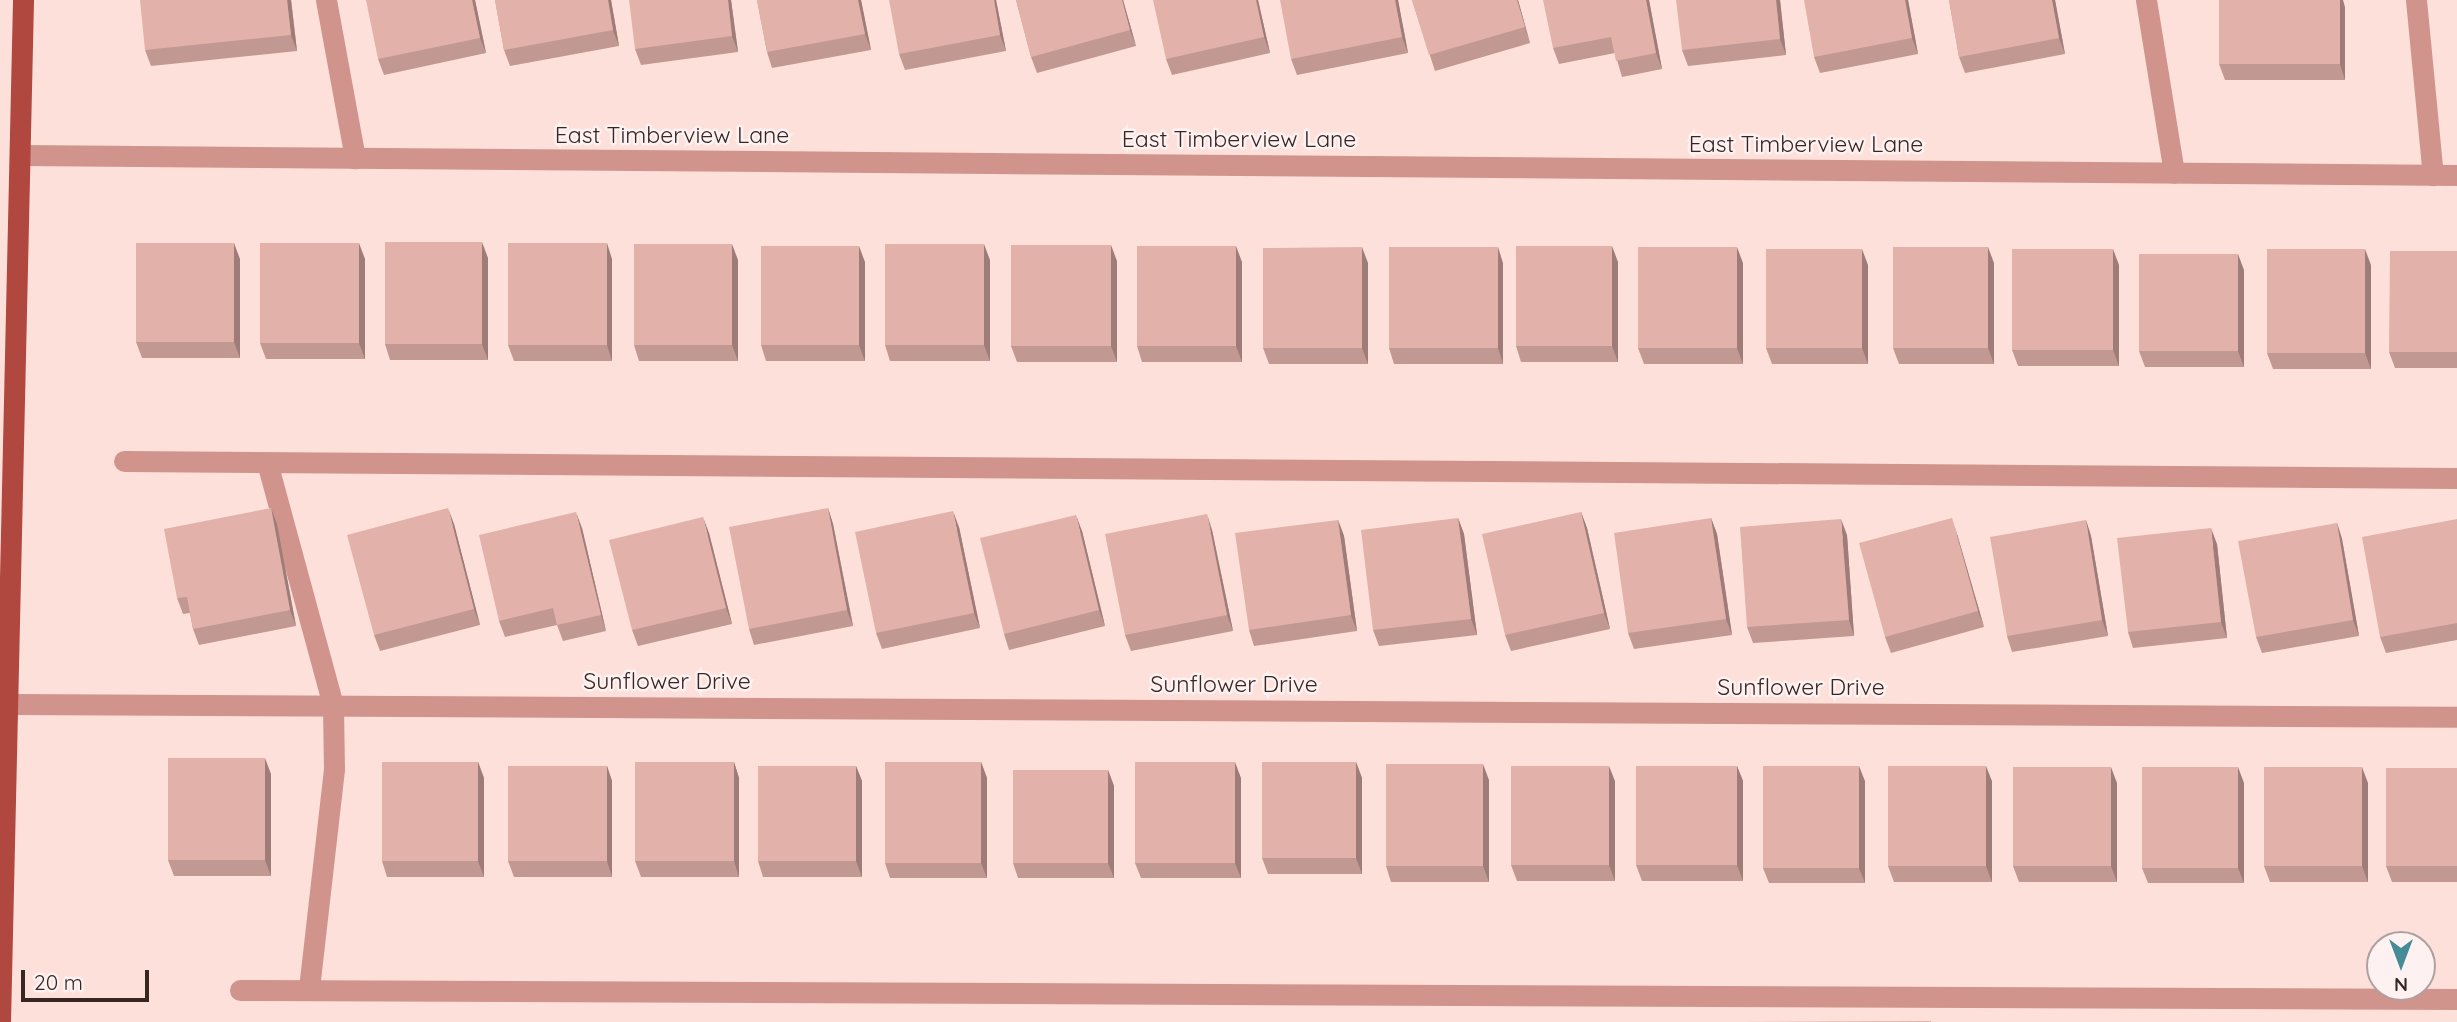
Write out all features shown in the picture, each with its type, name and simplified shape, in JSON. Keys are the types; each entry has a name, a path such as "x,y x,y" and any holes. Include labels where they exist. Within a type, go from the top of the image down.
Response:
{"main road":[{"path":"0,1022 11,704 23,0"}],"street":[{"path":"326,0 355,158"},
{"path":"2146,0 2174,173"},
{"path":"2416,0 2433,174"},
{"name":"East Timberview Lane","path":"22,155 2457,175"},
{"path":"124,461 268,466 2457,478"},
{"path":"268,466 333,706 334,769 309,990"},
{"name":"Sunflower Drive","path":"11,704 2457,716"},
{"path":"240,990 2457,999"}],"building":[{"path":"140,0 287,0 291,35 145,50"},
{"path":"366,0 472,0 480,38 378,59"},
{"path":"495,0 608,0 613,30 504,50"},
{"path":"629,0 728,0 732,36 635,49"},
{"path":"757,0 858,0 865,34 767,52"},
{"path":"889,0 994,0 1000,35 899,54"},
{"path":"1016,0 1122,0 1130,30 1031,57"},
{"path":"1153,0 1256,0 1264,37 1166,59"},
{"path":"1280,0 1395,0 1402,37 1291,59"},
{"path":"1412,0 1517,0 1525,27 1429,55"},
{"path":"1543,0 1646,0 1656,53 1616,61 1611,37 1553,48"},
{"path":"1676,0 1776,0 1780,39 1682,50"},
{"path":"1804,0 1905,0 1912,38 1814,57"},
{"path":"1949,0 2052,0 2059,38 1959,57"},
{"path":"2219,0 2340,0 2340,64 2219,64"},
{"path":"385,242 482,242 482,344 385,344"},
{"path":"136,243 234,243 234,342 136,342"},
{"path":"260,243 359,243 359,343 260,343"},
{"path":"508,243 607,243 607,345 508,345"},
{"path":"634,244 732,244 732,345 634,345"},
{"path":"885,244 984,244 984,345 885,345"},
{"path":"1011,245 1111,245 1111,346 1011,346"},
{"path":"761,246 859,246 859,345 761,345"},
{"path":"1137,246 1236,246 1236,346 1137,346"},
{"path":"1516,246 1612,246 1612,346 1516,346"},
{"path":"1362,247 1362,348 1263,348 1263,248"},
{"path":"1389,247 1498,247 1498,348 1389,348"},
{"path":"1638,247 1737,247 1737,348 1638,348"},
{"path":"1893,247 1988,247 1988,348 1893,348"},
{"path":"1766,249 1862,249 1862,348 1766,348"},
{"path":"2012,249 2113,249 2113,350 2012,350"},
{"path":"2267,249 2365,249 2365,353 2267,353"},
{"path":"2390,251 2457,251 2457,352 2389,352"},
{"path":"2139,254 2238,254 2238,351 2139,351"},
{"path":"271,508 290,610 193,629 187,597 177,598 164,529"},
{"path":"448,508 474,609 374,635 347,535"},
{"path":"828,508 847,610 749,629 729,527"},
{"path":"953,511 974,613 876,633 855,532"},
{"path":"576,512 601,615 557,625 553,608 499,621 479,535"},
{"path":"1581,512 1604,613 1505,635 1482,534"},
{"path":"1207,514 1227,615 1125,635 1105,534"},
{"path":"1076,515 1099,610 1004,634 980,538"},
{"path":"703,517 726,608 632,630 609,540"},
{"path":"1458,518 1471,619 1373,630 1361,530"},
{"path":"1711,518 1726,619 1628,633 1614,533"},
{"path":"1952,518 1978,611 1885,637 1859,543"},
{"path":"1841,519 1849,620 1747,627 1740,527"},
{"path":"2457,519 2457,623 2380,637 2362,537"},
{"path":"1338,520 1351,615 1249,630 1235,533"},
{"path":"2086,520 2102,620 2007,636 1990,537"},
{"path":"2337,523 2353,620 2256,637 2238,541"},
{"path":"2211,528 2221,622 2128,632 2117,538"},
{"path":"168,758 265,758 265,860 168,860"},
{"path":"382,762 478,762 478,861 382,861"},
{"path":"635,762 734,762 734,861 635,861"},
{"path":"885,762 981,762 981,863 885,863"},
{"path":"1135,762 1235,762 1235,863 1135,863"},
{"path":"1262,762 1356,762 1356,858 1262,858"},
{"path":"1386,764 1483,764 1483,866 1386,866"},
{"path":"508,766 607,766 607,861 508,861"},
{"path":"758,766 856,766 856,861 758,861"},
{"path":"1511,766 1609,766 1609,865 1511,865"},
{"path":"1636,766 1737,766 1737,865 1636,865"},
{"path":"1763,766 1859,766 1859,868 1763,868"},
{"path":"1888,766 1986,766 1986,866 1888,866"},
{"path":"2013,767 2111,767 2111,866 2013,866"},
{"path":"2142,767 2238,767 2238,868 2142,868"},
{"path":"2264,767 2362,767 2362,866 2264,866"},
{"path":"2386,768 2457,768 2457,866 2386,866"},
{"path":"1013,770 1108,770 1108,863 1013,863"},
{"path":"1931,1021 1931,1022 1739,1022"}]}
